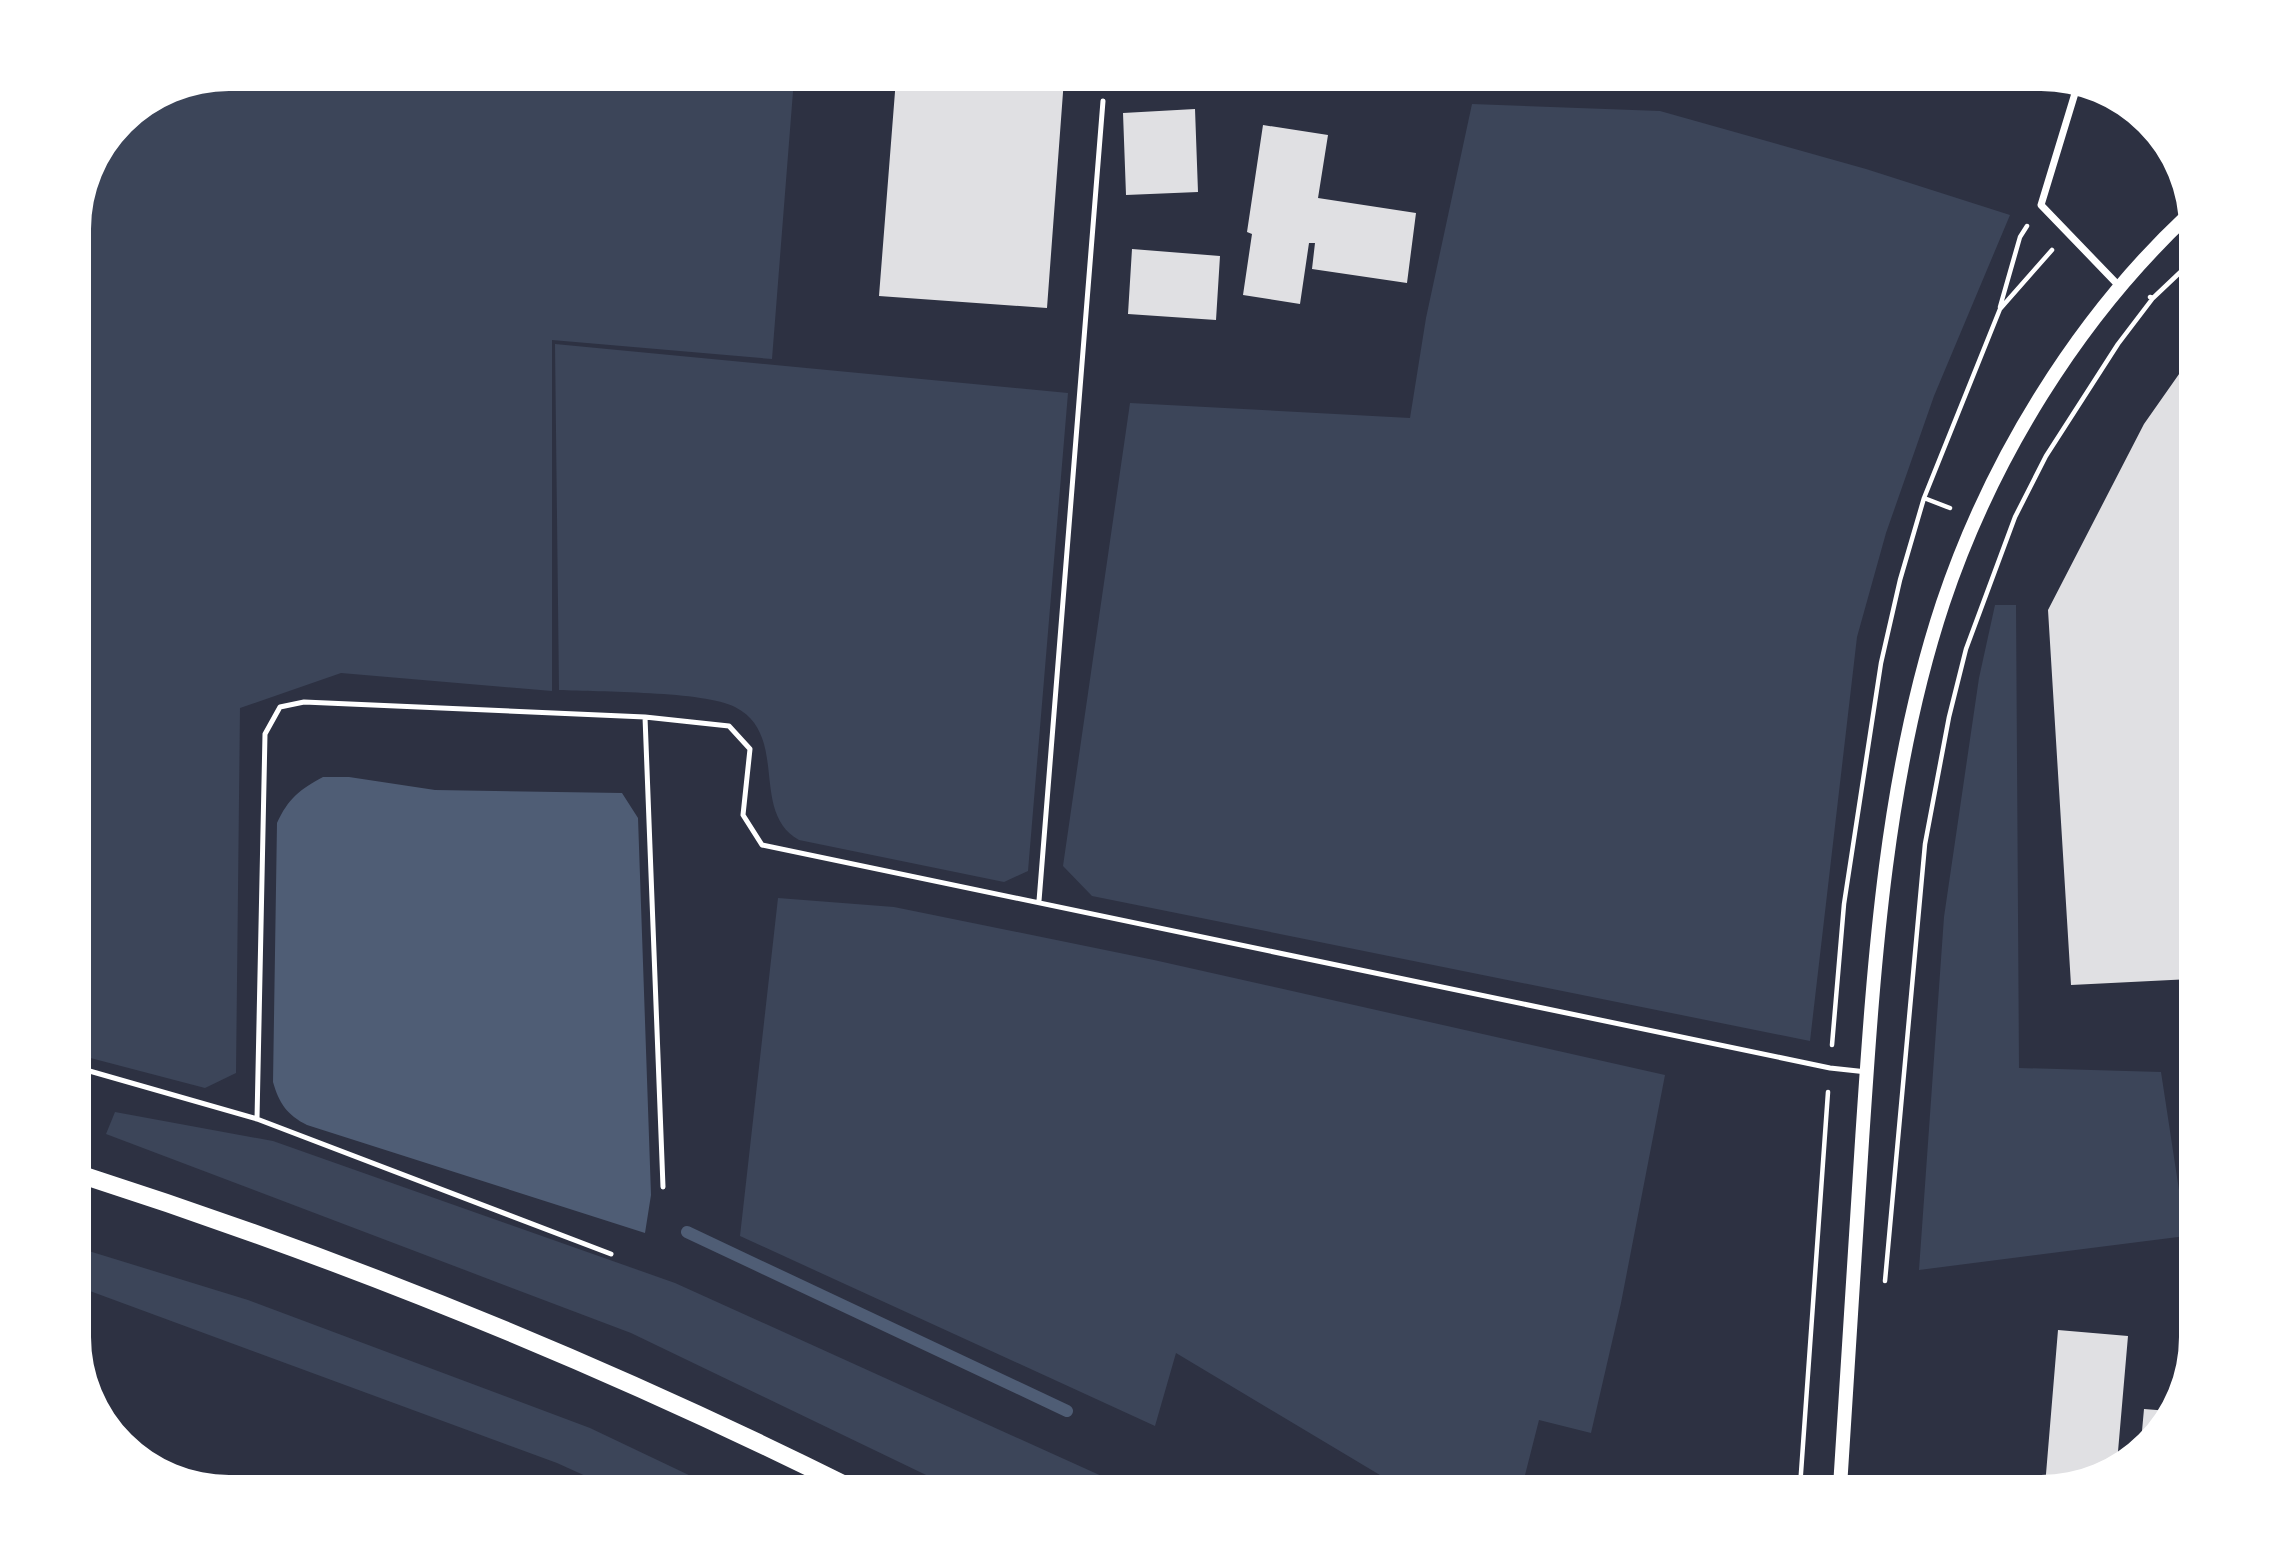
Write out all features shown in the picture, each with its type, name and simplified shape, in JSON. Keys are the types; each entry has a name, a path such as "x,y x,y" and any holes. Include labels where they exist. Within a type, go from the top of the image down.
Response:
{"main road":[{"path":"1841,1475 1867,1072 1881,907 1900,782 1943,605 1962,552 2010,451 2058,369 2120,288 2179,225"},
{"path":"91,1178 198,1212 473,1315 669,1400 824,1475"}],"street":[{"path":"2074,95 2041,205 2120,288"}],"lane":[{"path":"1039,901 1103,101"},
{"path":"257,1119 265,734 280,707 304,702 645,717 729,726 750,749 743,815 762,845 1816,1065 1867,1072"},
{"path":"645,717 663,1187"},
{"path":"91,1072 257,1119 611,1254"}],"path":[{"path":"2000,309 2020,237 2041,205"},
{"path":"1885,1283 1925,844 1946,730 1966,649 2010,528 2046,456 2118,344 2153,298"}],"shaded area":[{"path":"793,91 772,359 552,340 552,691 341,673 240,708 236,1073 205,1088 91,1058 91,220 105,168 125,138 153,114 176,102 211,92"},
{"path":"1472,104 1660,111 1866,169 2010,215 1934,396 1886,533 1857,637 1810,1041 1092,896 1063,866 1130,403 1410,418 1426,318"},
{"path":"555,344 1068,393 1028,871 1004,882 799,840 784,827 776,811 761,736 751,720 735,707 676,695 559,690"},
{"path":"1995,605 2016,605 2019,1068 2161,1072 2179,1190 2179,1237 1919,1270 1944,917 1979,678"},
{"path":"323,777 349,777 435,790 622,793 638,818 651,1195 645,1233 307,1125 285,1108 273,1082 277,823 296,796"},
{"path":"778,898 894,907 1154,960 1665,1075 1621,1303 1591,1433 1539,1420 1525,1475 1380,1475 1176,1353 1155,1426 740,1236"},
{"path":"115,1112 273,1141 675,1283 1099,1475 926,1475 631,1333 106,1134"},
{"path":"91,1252 248,1300 590,1428 689,1475 584,1475 91,1291"}],"building":[{"path":"895,91 1063,91 1047,308 879,296"},
{"path":"1195,109 1198,192 1126,195 1123,113"},
{"path":"1263,125 1328,135 1318,198 1416,213 1407,283 1312,269 1315,243 1309,243 1300,304 1243,295 1252,234 1247,232"},
{"path":"1132,249 1220,256 1216,320 1128,314"},
{"path":"2179,374 2179,980 2071,985 2048,610 2144,424"},
{"path":"2058,1330 2128,1336 2118,1451 2102,1461 2076,1470 2046,1475"},
{"path":"2144,1409 2158,1410 2145,1428 2142,1431"}],"waterway":[{"path":"687,1232 1067,1411"}]}
